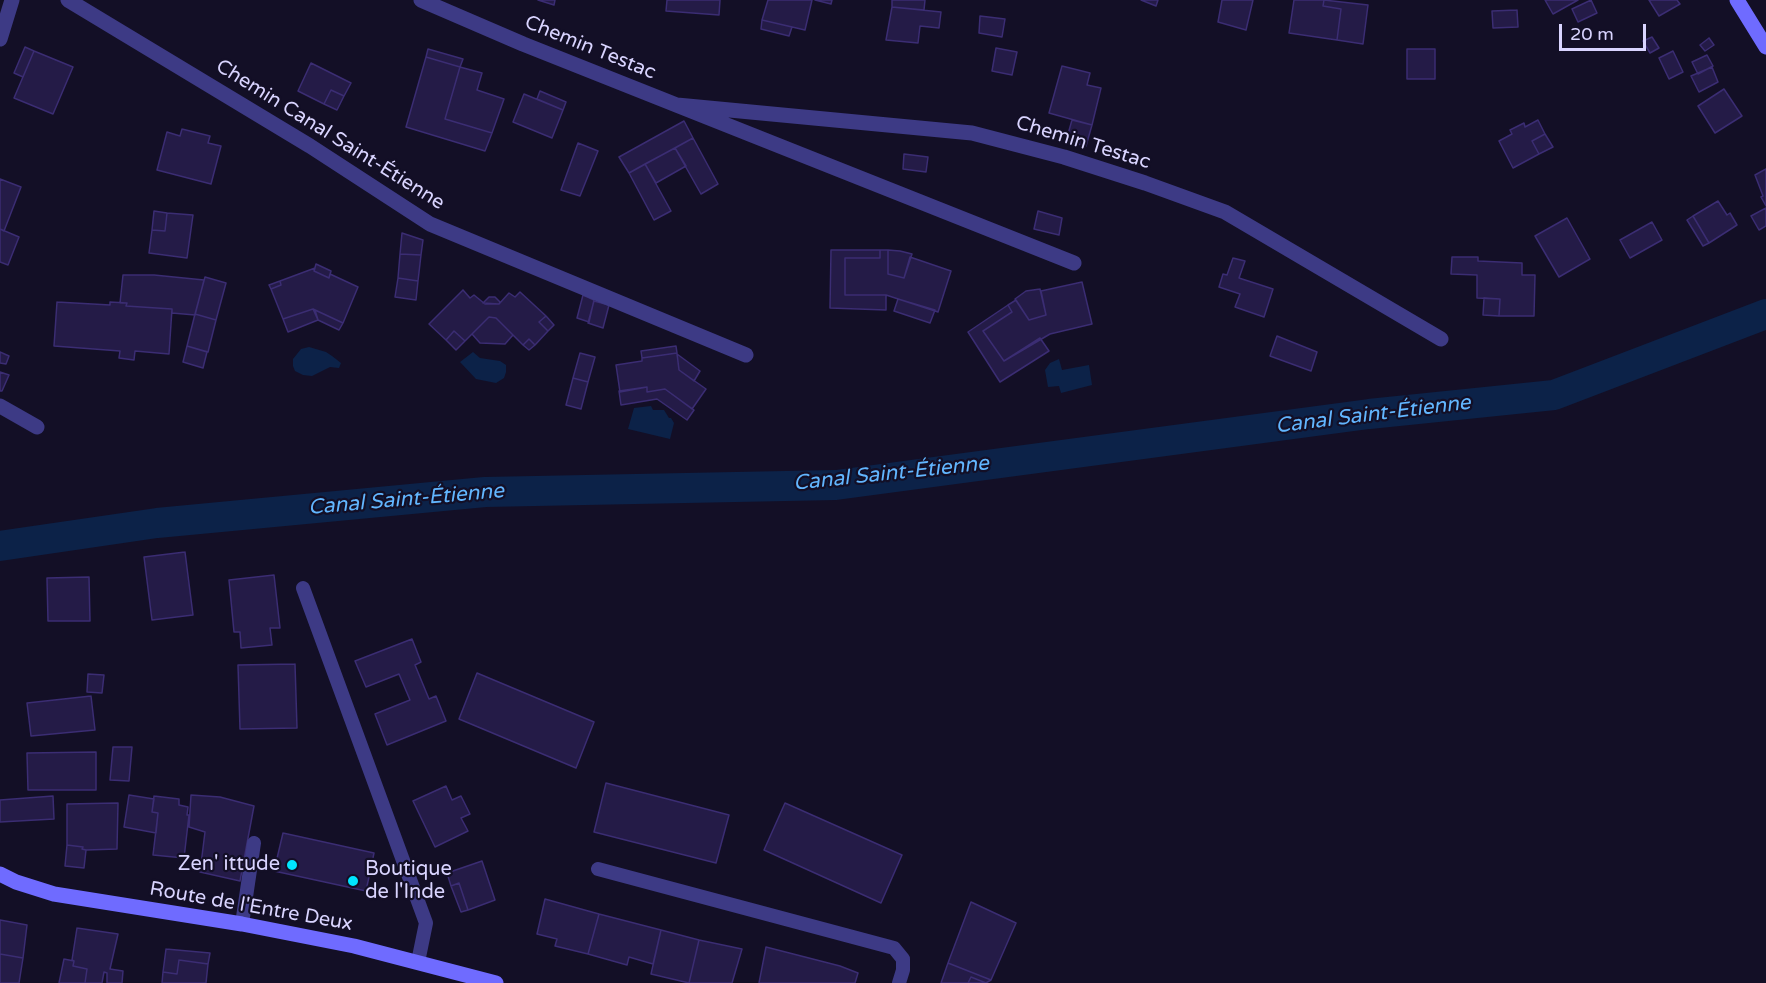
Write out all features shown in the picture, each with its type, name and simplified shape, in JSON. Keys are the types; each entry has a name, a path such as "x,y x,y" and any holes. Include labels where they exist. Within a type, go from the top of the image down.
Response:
{"main road":[{"path":"1737,0 1766,47"},
{"name":"Route de l'Entre Deux","path":"0,874 16,882 54,894 242,924 354,946 496,983"}],"street":[{"path":"0,39 12,0"},
{"name":"Chemin Canal Saint-Étienne","path":"68,0 310,146 430,224 746,355"},
{"name":"Chemin Testac","path":"421,0 523,44 1074,263"},
{"name":"Chemin Testac","path":"677,105 972,133 1064,157 1225,212 1441,339"},
{"path":"0,406 36,427"}],"lane":[{"path":"303,588 426,923 418,962"},
{"path":"242,924 254,843"},
{"path":"598,869 894,948 903,959 903,970 899,983"}],"water":[{"path":"309,347 332,356 341,363 339,368 330,367 312,376 295,371 293,359 301,349"},
{"path":"473,352 480,358 500,361 506,365 504,378 496,383 476,379 460,362"},
{"path":"1059,359 1062,370 1089,365 1092,385 1061,393 1059,386 1048,387 1045,370 1050,363"},
{"path":"651,406 653,410 664,410 674,423 670,439 628,429 634,408"}],"building":[{"path":"538,0 555,0 554,5"},
{"path":"667,0 720,0 719,15 666,11"},
{"path":"768,0 812,0 805,30 762,20"},
{"path":"815,0 832,0 831,4"},
{"path":"892,0 925,0 924,10 892,7"},
{"path":"1141,0 1158,0 1156,6"},
{"path":"1222,0 1253,0 1246,30 1218,22"},
{"path":"1294,0 1324,0 1323,6 1341,9 1337,40 1289,33"},
{"path":"1324,0 1368,5 1363,44 1337,40 1341,9 1323,6"},
{"path":"1545,0 1578,0 1553,14"},
{"path":"1591,0 1597,13 1578,22 1572,9"},
{"path":"1649,0 1677,0 1680,4 1659,16"},
{"path":"892,7 941,12 939,28 920,26 918,43 886,40"},
{"path":"1517,10 1518,27 1493,28 1492,11"},
{"path":"980,16 1005,19 1002,37 979,33"},
{"path":"762,20 792,27 789,36 761,29"},
{"path":"1652,37 1659,48 1650,53 1643,41"},
{"path":"1709,38 1714,45 1705,51 1700,45"},
{"path":"25,47 34,51 23,77 14,73"},
{"path":"996,48 1017,52 1012,75 992,71"},
{"path":"428,49 463,59 460,67 426,57"},
{"path":"1407,49 1435,49 1435,79 1407,79"},
{"path":"34,51 73,67 53,114 14,98"},
{"path":"1673,51 1683,72 1669,79 1659,58"},
{"path":"1707,55 1713,66 1698,74 1692,62"},
{"path":"426,57 460,67 445,119 492,133 485,151 406,127"},
{"path":"311,63 351,83 344,96 331,90 324,104 298,91"},
{"path":"1062,66 1090,73 1087,85 1101,88 1092,125 1049,113"},
{"path":"460,67 482,73 477,90 504,99 492,133 445,119"},
{"path":"1712,67 1718,82 1699,92 1691,76"},
{"path":"1724,89 1742,116 1715,133 1698,106"},
{"path":"331,90 344,96 337,110 324,104"},
{"path":"540,91 566,102 563,110 537,99"},
{"path":"524,94 563,110 552,138 513,122"},
{"path":"1072,120 1092,125 1086,146 1066,141"},
{"path":"1538,120 1545,134 1532,141 1539,154 1513,168 1499,141 1512,134 1510,130 1524,123 1525,127"},
{"path":"684,121 693,138 629,173 619,157"},
{"path":"182,129 210,136 208,143 221,146 211,184 157,170 167,132 180,136"},
{"path":"1545,134 1553,147 1539,154 1532,141"},
{"path":"693,138 718,184 701,194 675,148"},
{"path":"578,143 598,151 580,196 561,190"},
{"path":"675,148 686,166 656,183 645,164"},
{"path":"904,154 928,157 926,172 903,169"},
{"path":"645,164 671,211 654,220 629,173"},
{"path":"1766,169 1766,206 1755,175"},
{"path":"0,179 21,187 4,231 0,229"},
{"path":"1718,201 1727,215 1730,213 1737,225 1709,243 1693,216"},
{"path":"1766,208 1766,226 1759,230 1751,216"},
{"path":"154,211 167,213 165,231 152,230"},
{"path":"1038,211 1062,218 1059,235 1034,229"},
{"path":"167,213 193,215 187,258 149,253 152,230 165,231"},
{"path":"1693,216 1709,243 1703,246 1687,220"},
{"path":"1567,218 1590,259 1559,277 1535,236"},
{"path":"1652,222 1662,240 1630,258 1620,240"},
{"path":"0,229 19,237 8,265 0,262"},
{"path":"402,233 423,240 421,255 400,254"},
{"path":"831,250 880,250 880,258 845,258 845,295 886,295 886,310 830,308"},
{"path":"880,250 888,250 888,274 904,278 910,257 951,271 938,312 886,295 845,295 845,258 880,258"},
{"path":"888,250 912,254 904,278 888,274"},
{"path":"400,254 421,255 418,281 398,278"},
{"path":"1452,257 1478,257 1478,261 1522,263 1522,275 1535,275 1534,316 1499,316 1500,299 1477,298 1477,275 1451,274"},
{"path":"1233,258 1245,261 1239,278 1273,289 1264,317 1235,307 1240,294 1219,287 1223,274 1227,275"},
{"path":"316,264 331,271 329,278 314,271"},
{"path":"315,268 314,271 329,278 330,274 358,287 343,323 313,309 283,319 271,289 281,285 280,281"},
{"path":"123,275 154,275 204,280 195,315 172,313 172,309 126,306 127,303 120,303"},
{"path":"205,277 226,283 216,320 195,314"},
{"path":"398,278 418,281 416,300 395,297"},
{"path":"280,281 281,285 271,289 269,285"},
{"path":"1082,282 1092,324 1050,334 1004,361 983,331 1012,312 1008,305 1016,300 1029,320 1046,315 1041,291"},
{"path":"1040,289 1046,315 1029,320 1015,299 1026,291"},
{"path":"463,290 470,298 474,295 485,304 499,304 509,293 515,297 520,292 546,316 539,322 548,331 535,345 529,339 523,345 496,318 489,317 465,341 454,331 446,340 429,324"},
{"path":"583,295 594,300 589,322 577,318"},
{"path":"489,297 495,297 500,302 499,304 483,303"},
{"path":"1484,298 1500,299 1499,316 1483,315"},
{"path":"898,299 935,310 930,323 894,311"},
{"path":"594,301 609,305 603,328 588,323"},
{"path":"57,302 110,305 110,302 127,303 126,306 172,309 169,354 135,351 134,360 119,358 120,351 54,346"},
{"path":"1008,305 1012,312 983,331 1004,361 1040,338 1049,351 1000,382 968,332"},
{"path":"313,309 318,320 288,332 283,319"},
{"path":"315,310 343,323 339,330 318,320"},
{"path":"195,314 216,320 208,352 187,346"},
{"path":"546,316 554,325 548,331 539,322"},
{"path":"489,317 496,318 513,335 505,344 480,343 472,334"},
{"path":"454,331 465,341 456,350 446,340"},
{"path":"1277,336 1317,352 1311,371 1270,356"},
{"path":"529,339 535,345 529,350 523,345"},
{"path":"187,346 207,352 203,368 183,362"},
{"path":"676,346 677,353 642,358 641,351"},
{"path":"0,352 9,356 6,364 0,363"},
{"path":"580,353 595,357 588,382 573,378"},
{"path":"677,353 679,370 706,389 692,409 665,389 647,392 647,387 620,392 616,365 642,361 642,358"},
{"path":"677,354 700,371 694,381 679,370"},
{"path":"0,372 9,375 2,391 0,391"},
{"path":"573,378 588,382 581,409 566,405"},
{"path":"647,387 647,392 665,389 694,410 687,420 657,399 621,405 619,391"},
{"path":"185,552 193,615 152,620 144,557"},
{"path":"274,575 280,628 270,628 272,645 241,648 240,632 234,632 229,580"},
{"path":"89,577 90,621 48,621 47,578"},
{"path":"412,639 421,662 415,665 429,699 436,696 446,721 387,745 375,714 410,700 399,674 366,687 355,661"},
{"path":"295,664 297,728 240,729 238,665"},
{"path":"477,673 594,722 576,768 459,719"},
{"path":"88,674 104,675 102,693 87,692"},
{"path":"91,696 95,730 31,736 27,703"},
{"path":"113,747 132,747 129,781 110,780"},
{"path":"96,752 96,790 28,790 27,753"},
{"path":"606,783 729,815 716,863 594,832"},
{"path":"446,786 452,800 461,796 470,814 461,818 468,831 435,847 413,801"},
{"path":"129,795 154,799 152,812 158,813 156,833 124,827"},
{"path":"191,795 220,797 254,806 240,881 200,872 205,832 189,827"},
{"path":"53,796 54,819 0,822 0,800"},
{"path":"154,796 179,799 179,805 188,807 184,858 153,855 158,813 152,812"},
{"path":"118,803 117,849 86,850 82,849 83,847 67,845 67,804"},
{"path":"785,803 902,855 881,903 764,850"},
{"path":"283,833 374,853 366,891 274,871"},
{"path":"67,845 83,847 82,849 86,850 84,868 65,866"},
{"path":"482,861 495,900 468,910 459,883 451,886 447,873"},
{"path":"459,883 468,910 461,912 451,886"},
{"path":"545,899 599,914 588,954 555,946 557,939 537,934"},
{"path":"971,902 1016,923 991,980 948,963"},
{"path":"599,914 661,930 653,964 629,957 627,965 588,954"},
{"path":"0,920 27,925 23,958 0,954"},
{"path":"77,928 118,934 110,969 123,971 122,983 107,983 107,973 104,972 102,983 85,983 87,969 73,966 74,961 72,960"},
{"path":"661,930 699,940 689,983 651,974"},
{"path":"699,940 742,949 732,983 689,983"},
{"path":"766,947 840,966 858,973 855,983 759,983"},
{"path":"166,949 210,953 208,964 179,960 177,974 163,972"},
{"path":"0,954 23,958 19,983 0,983"},
{"path":"64,959 74,961 73,966 87,969 85,983 59,983"},
{"path":"179,960 208,964 206,983 162,983 163,972 177,974"},
{"path":"948,963 991,980 986,983 971,977 968,983 941,983"},
{"path":"971,977 986,983 968,983"}],"waterway":[{"name":"Canal Saint-Étienne","path":"0,546 157,523 485,492 836,485 1369,414 1554,395 1766,314"}],"place":[{"name":"Zen' ittude","path":"292,865"},
{"name":"Boutique de l'Inde","path":"353,881"}]}
